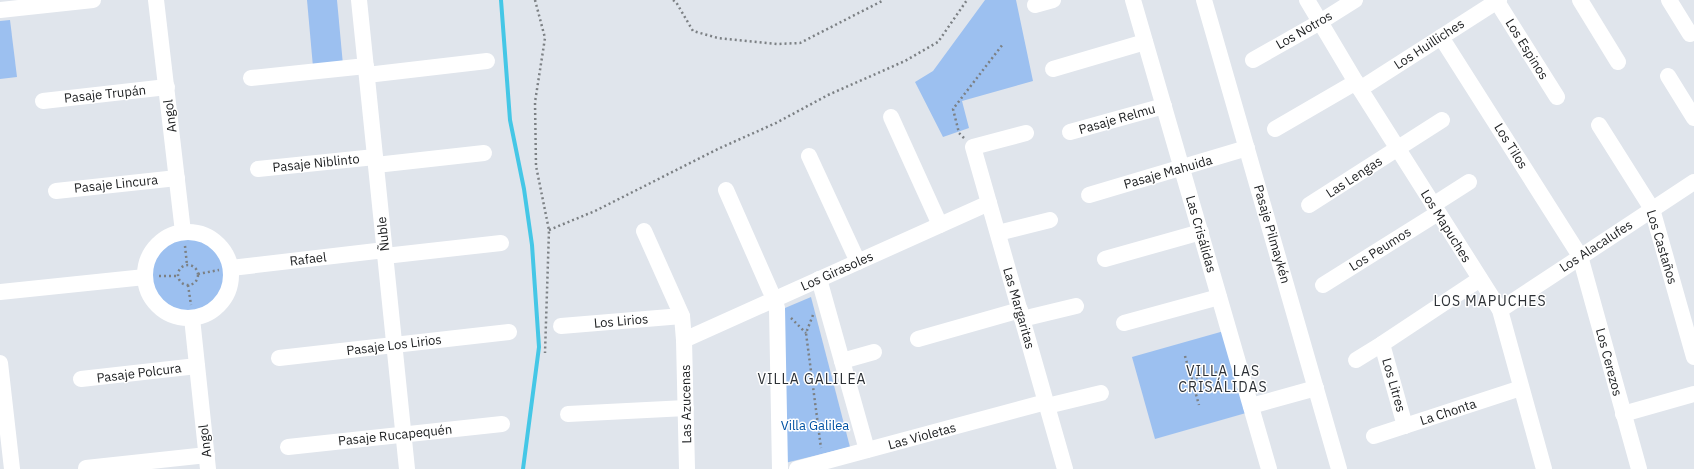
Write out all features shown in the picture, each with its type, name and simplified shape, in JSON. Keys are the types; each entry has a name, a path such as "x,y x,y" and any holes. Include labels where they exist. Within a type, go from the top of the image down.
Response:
{"street":[{"path":"0,10 57,2 92,0"},
{"name":"Angol","path":"156,0 183,232"},
{"name":"Ñuble","path":"359,0 407,469"},
{"path":"1035,5 1053,0"},
{"name":"Las Crisálidas","path":"1133,0 1268,469"},
{"name":"Pasaje Pilmaykén","path":"1204,0 1339,469"},
{"name":"Los Mapuches","path":"1307,0 1435,209 1500,310 1544,469"},
{"name":"Los Notros","path":"1253,60 1320,22 1355,0"},
{"name":"Los Huilliches","path":"1275,129 1358,85 1441,37 1497,0"},
{"name":"Los Espinos","path":"1497,0 1557,97"},
{"path":"1580,0 1618,62"},
{"path":"1669,0 1690,34"},
{"name":"Los Tilos","path":"1441,37 1580,256"},
{"path":"1053,69 1145,42"},
{"path":"251,78 366,71 487,61"},
{"path":"1668,76 1694,118"},
{"name":"Pasaje Trupán","path":"44,101 167,87"},
{"name":"Pasaje Relmu","path":"1070,132 1164,106"},
{"path":"891,117 940,225"},
{"name":"Las Lengas","path":"1309,205 1442,120"},
{"name":"Los Castaños","path":"1599,125 1652,209 1694,357"},
{"path":"973,147 1026,132"},
{"name":"Las Margaritas","path":"973,147 1065,469"},
{"name":"Pasaje Mahuida","path":"1089,195 1247,148"},
{"name":"Pasaje Niblinto","path":"258,169 484,153"},
{"path":"809,156 858,262"},
{"name":"Pasaje Lincura","path":"56,191 177,178"},
{"name":"Los Peumos","path":"1323,285 1435,209 1469,182"},
{"name":"Los Alacalufes","path":"1500,310 1694,182"},
{"path":"726,190 774,299 777,316 780,469"},
{"name":"Los Girasoles","path":"684,340 989,203"},
{"path":"998,233 1050,220"},
{"name":"Las Azucenas","path":"644,230 682,316 684,340 687,469"},
{"path":"183,232 198,233 214,240 226,253 231,268 230,286 222,301 209,312 192,318 176,316 162,309 151,296 145,277 146,264 154,250 166,238 183,232"},
{"path":"1105,259 1201,232"},
{"name":"Rafael","path":"231,268 501,243"},
{"name":"Los Cerezos","path":"1580,256 1639,469"},
{"path":"0,292 145,277"},
{"path":"820,279 867,450"},
{"path":"1356,360 1480,279"},
{"path":"1124,323 1219,297"},
{"path":"918,339 1021,314 1076,306"},
{"name":"Los Lirios","path":"561,326 682,316"},
{"name":"Angol","path":"192,318 208,462"},
{"name":"Pasaje Los Lirios","path":"279,358 508,332"},
{"name":"Los Litres","path":"1382,344 1405,426"},
{"path":"842,361 874,352"},
{"path":"0,363 1,387 12,469"},
{"name":"Pasaje Polcura","path":"81,379 197,366"},
{"path":"1251,406 1316,388"},
{"name":"La Chonta","path":"1374,436 1521,388"},
{"name":"Las Violetas","path":"797,469 828,465 867,450 1047,404 1101,393"},
{"path":"1624,414 1694,394"},
{"path":"568,414 686,408"},
{"name":"Pasaje Rucapequén","path":"288,447 502,424"},
{"path":"86,468 208,462"}],"path":[{"path":"535,0 545,38 535,102 536,166 549,230 545,353"},
{"path":"673,0 676,2 693,31 718,38 776,44 800,44 884,0"},
{"path":"549,230 595,211 720,148 776,123 828,95 905,61 938,42 967,0"},
{"path":"973,147 959,133 953,110 1003,44"},
{"path":"183,232 187,265"},
{"path":"178,276 181,268 187,265 193,266 198,274"},
{"path":"198,274 231,268"},
{"path":"188,285 194,282 198,274"},
{"path":"145,277 178,276"},
{"path":"178,276 183,283 188,285"},
{"path":"188,285 192,318"},
{"path":"814,312 806,333 821,448 828,465"},
{"path":"1185,356 1198,405"},
{"path":"1191,379 1239,366"}],"green space":[{"path":"307,0 337,0 343,65 313,67"},
{"path":"985,0 1016,0 1033,81 962,101 969,128 943,137 915,82 933,71"},
{"path":"10,20 17,77 0,79 0,21"},
{"path":"187,235 202,238 215,246 223,259 226,274 223,289 215,302 202,310 187,313 172,310 159,302 151,289 148,274 151,259 159,246 172,238"},
{"name":"Villa Galilea","path":"811,297 850,447 785,463 785,308"},
{"name":"VILLA LAS CRISÁLIDAS","path":"1224,331 1246,413 1155,439 1132,357"}],"waterway":[{"path":"501,0 510,120 524,189 532,245 539,347 523,469"}],"district":[{"name":"LOS MAPUCHES","path":"1490,301"},
{"name":"VILLA GALILEA","path":"812,379"},
{"name":"VILLA LAS CRISÁLIDAS","path":"1223,380"}]}
